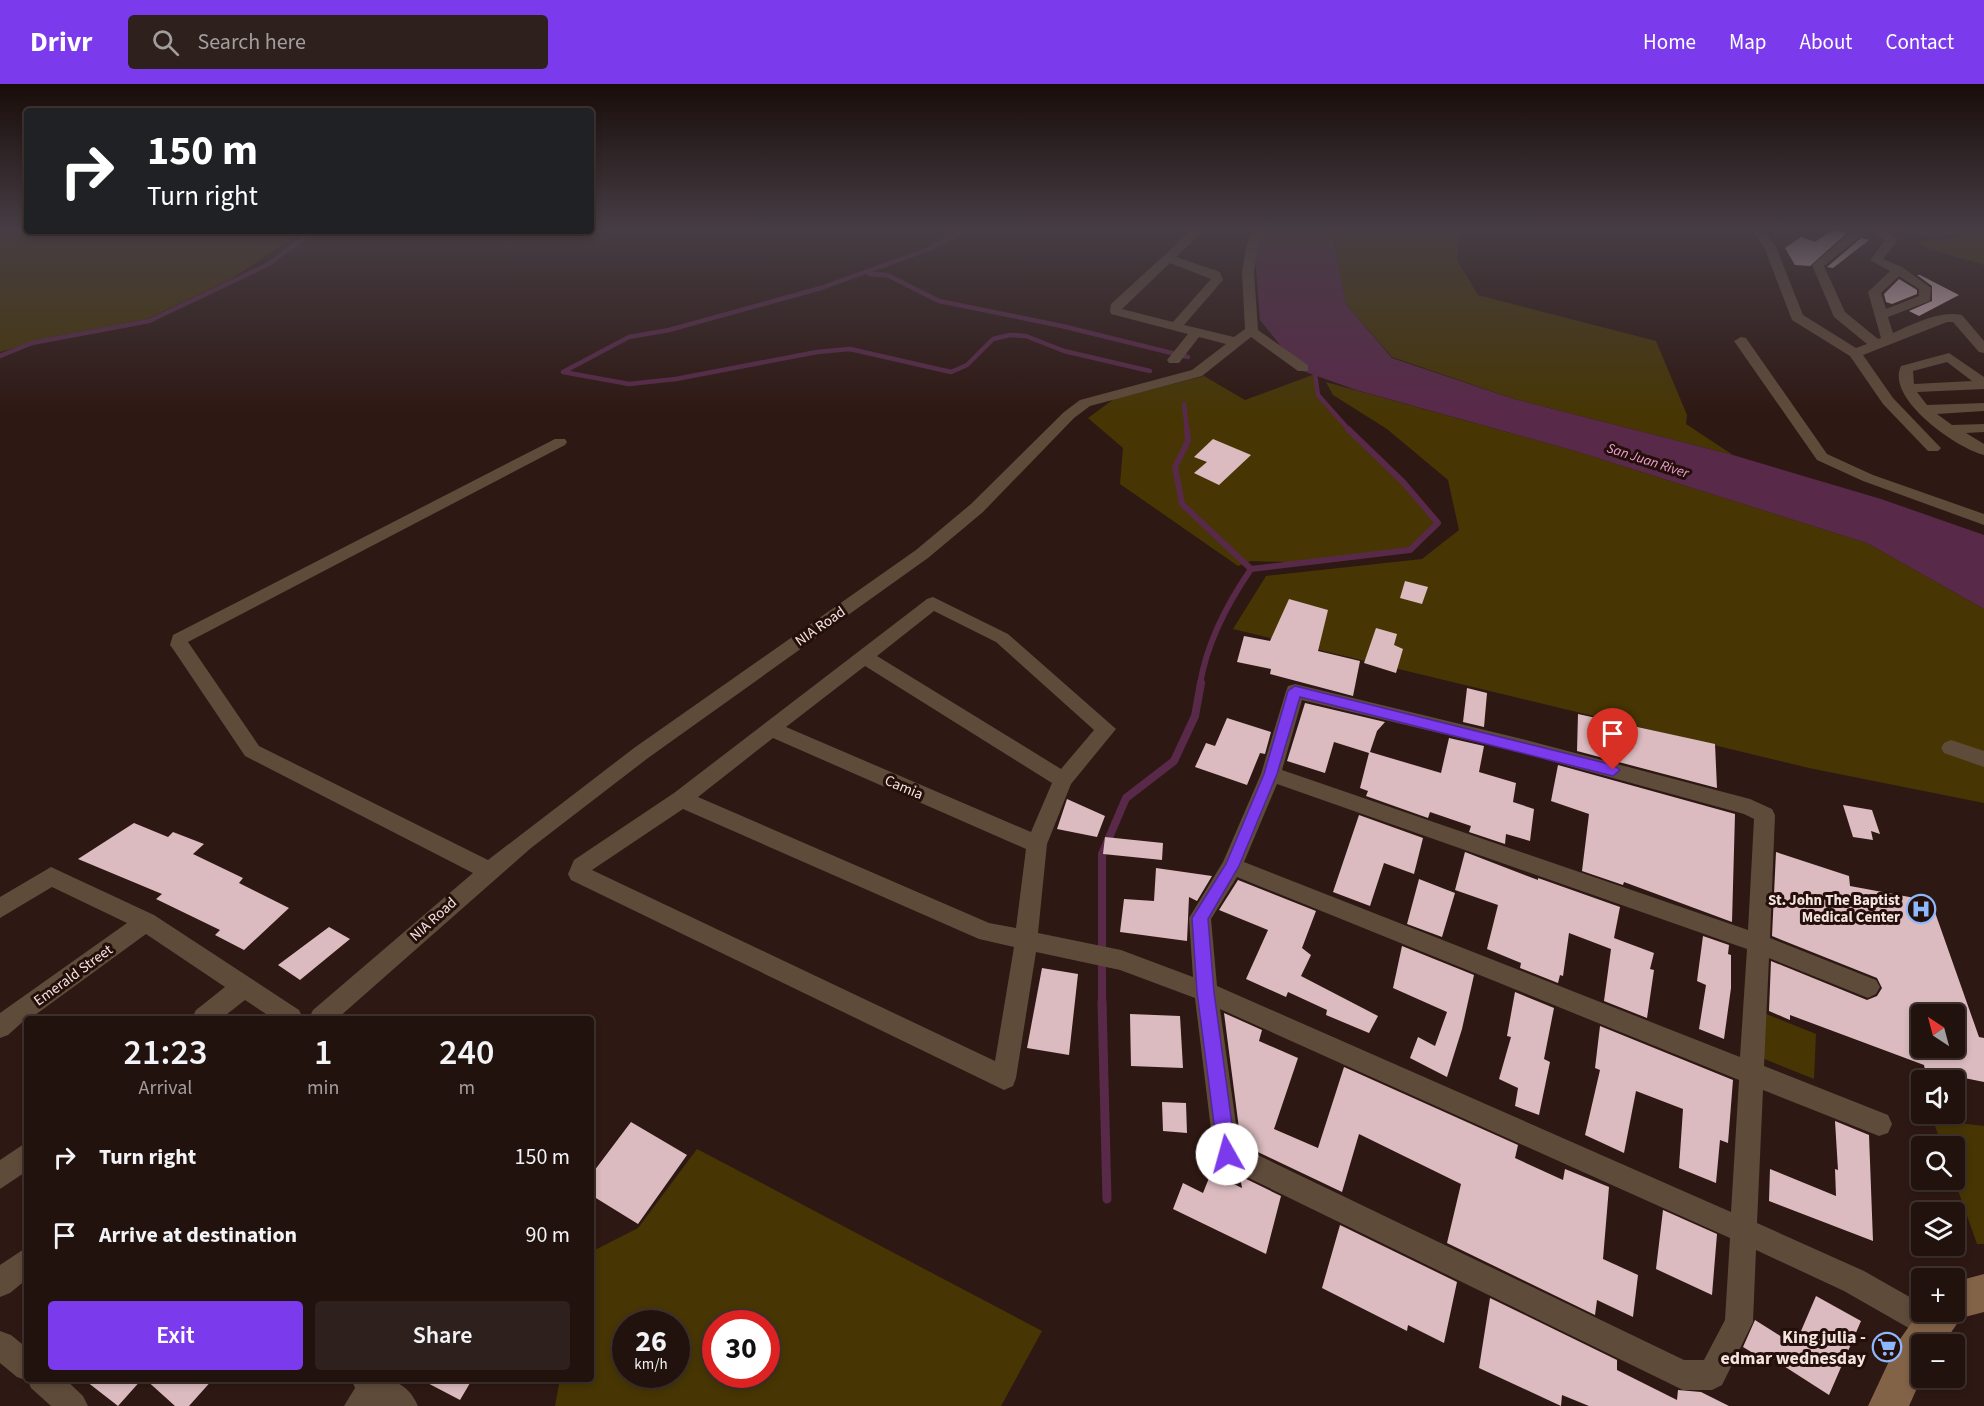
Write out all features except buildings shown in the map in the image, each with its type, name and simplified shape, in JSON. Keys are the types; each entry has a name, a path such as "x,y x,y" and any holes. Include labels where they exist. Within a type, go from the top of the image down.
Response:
{"main road":[{"path":"1965,1297 1984,1293"},
{"path":"1888,1406 1904,1367 1936,1322"}],"street":[{"path":"1135,290 1116,307 1116,311 1236,342"},
{"path":"1175,327 1208,290"},
{"path":"1249,290 1254,322 1251,331 1303,368"},
{"path":"1786,290 1797,317 1829,339 1855,352 1888,400 1933,448"},
{"path":"1829,290 1839,314 1884,343"},
{"path":"1877,290 1874,292 1884,343"},
{"path":"1880,316 1925,298 1925,290"},
{"path":"1855,352 1884,343 1946,317 1957,318 1984,349"},
{"name":"NIA Road","path":"323,1016 488,870 641,753 922,554 976,508 1069,415 1085,403 1197,373 1251,331"},
{"path":"1174,360 1195,333"},
{"path":"1741,341 1822,457 1834,465 1879,483 1984,520"},
{"path":"1984,385 1969,371 1948,357 1906,369 1907,388 1923,410 1984,450"},
{"path":"1907,388 1984,385"},
{"path":"1923,410 1984,407"},
{"path":"1952,429 1984,428"},
{"path":"488,870 252,751 179,645 179,639 560,442"},
{"path":"933,603 1002,638 1106,729 1063,780 1037,844 1026,941 1004,1078 579,874 582,866 681,799 863,656 933,603"},
{"path":"863,656 1063,780"},
{"path":"1295,691 1522,746 1750,807 1765,815 1739,1322 1712,1375 1683,1375 1227,1154 1206,992 1200,918 1232,866 1270,774 1295,691"},
{"name":"Camia","path":"771,729 1037,844"},
{"path":"1951,748 1984,759"},
{"path":"1270,774 1757,943 1868,987"},
{"path":"681,799 987,932 1121,960 1206,992 1854,1281 1911,1301"},
{"path":"1232,866 1879,1124"},
{"path":"0,909 51,876 146,922 288,1016"},
{"name":"Emerald Street","path":"0,1027 146,922"},
{"path":"207,1016 245,986"},
{"path":"0,1176 24,1157"},
{"path":"0,1283 24,1263"},
{"path":"2,1345 24,1364"},
{"path":"46,1382 73,1406"},
{"path":"366,1390 403,1406"}],"shaded area":[{"path":"0,290 209,290 147,319 48,338 0,352"},
{"path":"1343,290 1475,290 1478,295 1656,341 1687,415 1686,424 1733,455 1514,399 1392,357 1346,304"},
{"path":"1315,374 1318,395 1352,434 1403,482 1438,523 1410,550 1317,563 1251,561 1238,566 1120,484 1123,448 1088,418 1114,399 1204,376 1245,400"},
{"path":"1326,382 1572,450 1867,543 1984,609 1984,803 1809,768 1233,629 1266,576 1422,559 1459,530 1448,480 1387,429 1333,395"},
{"path":"1766,1014 1816,1034 1814,1079 1762,1058"},
{"path":"1934,1124 1984,1126 1984,1244 1977,1244 1965,1210 1965,1202 1962,1202 1958,1190 1965,1190 1965,1136 1939,1136"},
{"path":"697,1149 1042,1331 1001,1406 555,1406 559,1382 594,1382 594,1250 638,1228"}],"water":[{"name":"San Juan River","path":"1258,290 1343,290 1346,304 1392,358 1514,399 1733,455 1881,499 1984,535 1984,609 1867,543 1572,450 1356,390 1300,370 1260,320"}],"waterway":[{"path":"0,356 32,343 149,321 215,290"},
{"path":"815,290 669,330 629,337 563,372 629,384 676,379 817,352 850,349 951,372 967,365 993,339 1010,335 1026,336 1064,351 1150,371"},
{"path":"916,290 939,301 1062,326 1188,357"},
{"path":"1320,373 1315,374 1318,395 1349,430"},
{"path":"1184,404 1187,430"},
{"path":"1187,429 1188,441 1175,467 1182,504 1251,569"},
{"path":"1251,569 1410,550 1438,523 1403,482 1349,430"},
{"path":"1200,684 1203,668 1219,624 1251,569"},
{"path":"1102,1002 1102,854 1126,798 1174,761 1195,716 1201,683"},
{"path":"1102,1002 1107,1199"}],"place":[{"name":"St. John The Baptist Medical Center","path":"1921,909"},
{"name":"King julia - edmar wednesday","path":"1887,1347"}],"route":[{"path":"1227,1154 1206,992 1200,918 1232,866 1270,774 1295,691 1613,770"}]}
